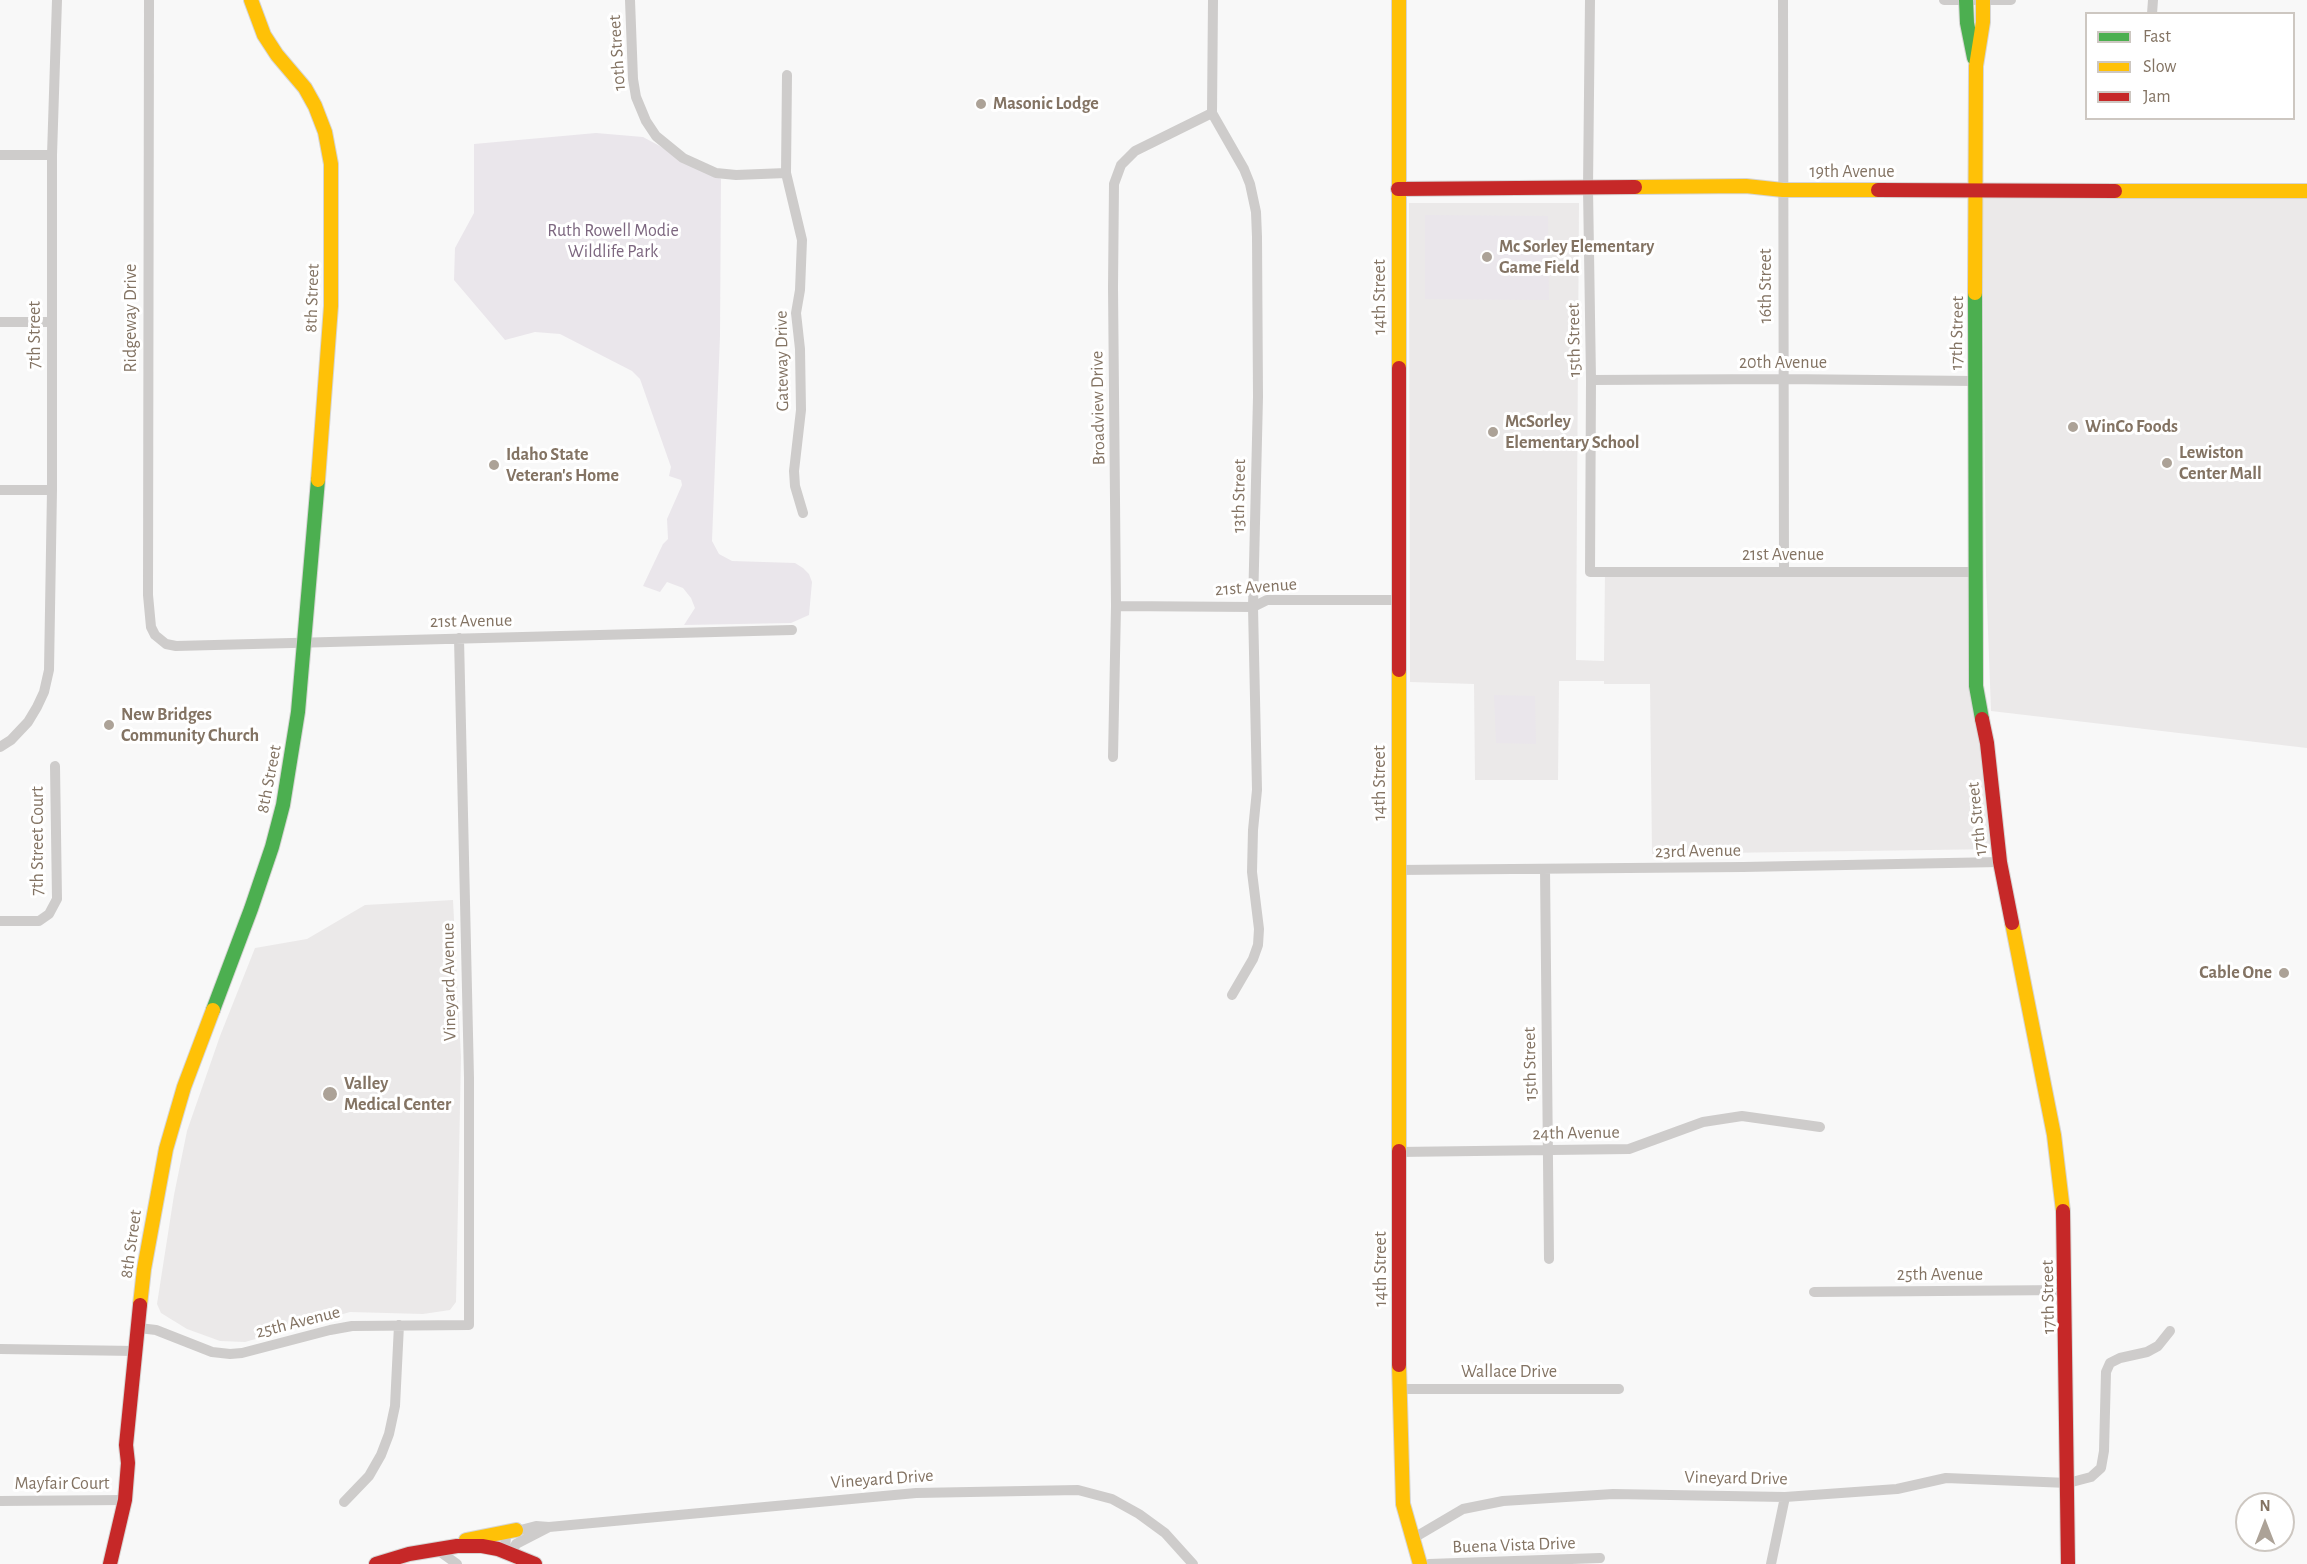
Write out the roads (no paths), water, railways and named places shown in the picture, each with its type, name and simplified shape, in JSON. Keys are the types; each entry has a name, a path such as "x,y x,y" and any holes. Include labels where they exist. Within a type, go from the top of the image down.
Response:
{"main road":[{"name":"8th Street","path":"110,1564 125,1500 128,1463 126,1446 150,1232 172,1129 184,1087 252,906 283,805 295,738 328,365 331,306 331,164 325,132 315,106 305,88 277,56 264,35 251,0"},
{"name":"14th Street","path":"1398,0 1399,1389 1403,1504 1420,1564"},
{"name":"17th Street","path":"1966,0 1967,23 1976,66"},
{"name":"17th Street","path":"1983,0 1983,22 1976,66 1974,381 1976,686 1987,743 2000,862 2054,1135 2063,1199 2068,1564"},
{"name":"19th Avenue","path":"1398,189 1746,186 1783,190 2307,190"},
{"path":"376,1564 516,1530"},
{"path":"435,1548 482,1546 509,1552 535,1564"}],"street":[{"name":"7th Street","path":"0,747 11,740 28,722 44,692 49,670 52,490 52,155 57,0"},
{"name":"Ridgeway Drive","path":"149,0 148,595 151,627 155,636"},
{"name":"10th Street","path":"630,0 633,79 636,97 646,121 656,136 682,159 716,173 736,175 786,172"},
{"path":"1212,113 1213,0"},
{"name":"15th Street","path":"1590,0 1588,188 1591,380 1590,572"},
{"name":"16th Street","path":"1783,0 1784,572"},
{"path":"1944,0 2011,0"},
{"name":"Gateway Drive","path":"787,75 786,172 802,240 800,290 796,313 800,349 801,410 794,471 795,486 803,513"},
{"name":"Broadview Drive","path":"1113,757 1116,606 1114,184 1121,165 1135,152 1212,113"},
{"name":"13th Street","path":"1212,113 1244,169 1256,212 1258,397 1253,607 1257,790 1252,830 1252,872 1259,928 1258,945 1253,959 1232,995"},
{"path":"0,155 52,155"},
{"path":"0,322 52,322"},
{"name":"20th Avenue","path":"1591,380 1974,381"},
{"path":"0,490 52,490"},
{"name":"21st Avenue","path":"1590,572 1975,572"},
{"name":"21st Avenue","path":"1116,606 1253,607 1267,600 1398,600"},
{"name":"21st Avenue","path":"155,636 166,644 176,646 792,630"},
{"name":"Vineyard Avenue","path":"459,638 469,1068 469,1325"},
{"name":"7th Street Court","path":"0,921 39,921 49,915 57,899 55,766"},
{"name":"23rd Avenue","path":"1397,870 2000,862"},
{"name":"15th Street","path":"1545,869 1549,1259"},
{"name":"24th Avenue","path":"1398,1152 1629,1149 1703,1122 1742,1116 1820,1127"},
{"name":"25th Avenue","path":"1814,1292 2066,1290"},
{"path":"344,1502 369,1476 381,1455 389,1434 395,1406 399,1325"},
{"name":"25th Avenue","path":"139,1328 156,1330 212,1352 230,1354 352,1326 469,1325"},
{"path":"2068,1483 2091,1477 2101,1468 2104,1451 2106,1372 2110,1363 2120,1358 2148,1352 2158,1346 2170,1331"},
{"path":"0,1349 136,1351"},
{"name":"Wallace Drive","path":"1399,1389 1619,1389"},
{"name":"Vineyard Drive","path":"1412,1539 1463,1509 1503,1501 1613,1494 1785,1497 1897,1489 1946,1478 2068,1483"},
{"name":"Vineyard Drive","path":"516,1530 536,1526 549,1527 916,1493 1078,1490 1112,1499 1146,1518 1165,1533 1193,1564"},
{"path":"1772,1564 1785,1497"},
{"name":"Mayfair Court","path":"0,1501 125,1500"},
{"name":"Vineyard Drive","path":"509,1552 519,1542 549,1527"},
{"path":"509,1552 507,1535 516,1530"},
{"path":"435,1548 457,1564"},
{"name":"Buena Vista Drive","path":"1429,1564 1600,1558"}],"place":[{"name":"Masonic Lodge","path":"981,104"},
{"name":"Mc Sorley Elementary Game Field","path":"1487,257"},
{"name":"WinCo Foods","path":"2073,427"},
{"name":"McSorley Elementary School","path":"1493,432"},
{"name":"Lewiston Center Mall","path":"2167,463"},
{"name":"Idaho State Veteran's Home","path":"494,465"},
{"name":"New Bridges Community Church","path":"109,725"},
{"name":"Cable One","path":"2284,973"},
{"name":"Valley Medical Center","path":"330,1094"}],"park label":[{"name":"Ruth Rowell Modie Wildlife Park","path":"613,241"}]}
